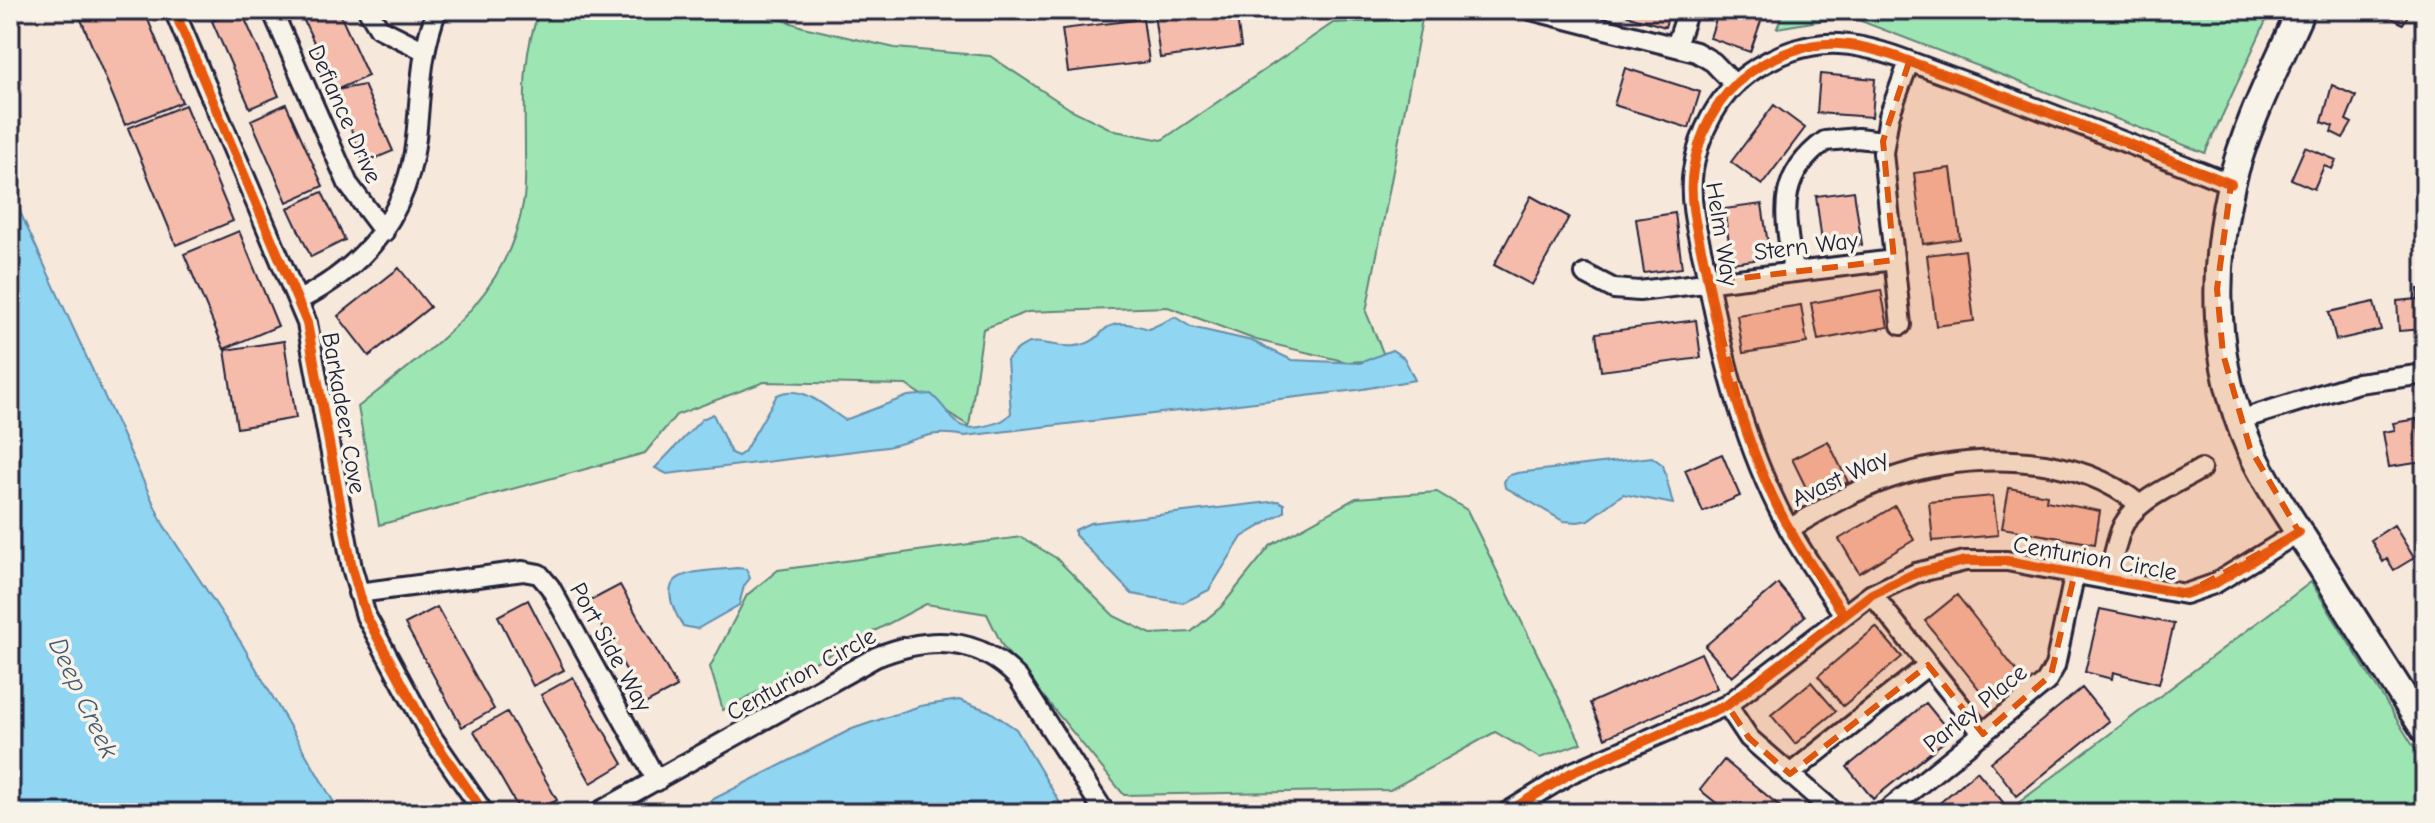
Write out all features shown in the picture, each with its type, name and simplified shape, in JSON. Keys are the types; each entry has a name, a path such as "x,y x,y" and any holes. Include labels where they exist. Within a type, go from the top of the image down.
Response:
{"street":[{"name":"Barkadeer Cove","path":"174,10 299,300 312,342 358,593 377,639 429,733 465,780 484,813"},
{"name":"Defiance Drive","path":"272,10 348,184 384,232"},
{"path":"368,10 379,28 423,50"},
{"path":"299,300 345,274 384,232 398,206 412,161 423,50 437,10"},
{"path":"1531,10 1676,46 1713,62 1734,84"},
{"path":"1676,46 1688,10"},
{"path":"2301,10 2254,118 2231,184 2220,247 2217,289 2223,354 2239,420 2264,475 2425,730"},
{"name":"Helm Way","path":"1844,615 1789,529 1736,405 1708,282 1694,211 1693,172 1707,124 1734,84 1769,61 1812,46 1838,44 1863,47 2231,184"},
{"path":"1901,325 1883,141 1909,62"},
{"path":"1793,272 1785,202 1792,177 1825,141 1858,138 1883,141"},
{"name":"Stern Way","path":"1585,274 1625,291 1894,260"},
{"path":"2239,420 2358,383 2425,374"},
{"name":"Avast Way","path":"1789,529 1840,500 1888,479 1973,462 2028,463 2104,480 2140,505"},
{"path":"2108,580 2121,530 2140,505 2201,469"},
{"name":"Centurion Circle","path":"1515,811 1571,773 1727,705 1872,594 1916,573 1965,561 2007,561 2075,572 2168,594 2200,591 2299,532"},
{"name":"Port Side Way","path":"358,593 523,571 539,574 550,587 657,781"},
{"name":"Parley Place","path":"1884,813 2039,690 2051,675 2075,572"},
{"path":"1872,594 1983,734"},
{"name":"Centurion Circle","path":"597,813 876,657 902,647 945,641 983,651 1011,671 1105,813"},
{"path":"1790,774 1928,665"},
{"path":"1727,705 1749,738 1835,813"}],"highlighted area":[{"path":"1909,62 2231,184 2217,289 2223,354 2250,448 2299,532 2185,594 2075,572 2051,675 1983,734 1928,665 1790,774 1749,738 1727,705 1844,615 1789,529 1750,443 1708,282 1894,260 1883,141"}],"green space":[{"path":"540,10 755,10 803,27 895,48 990,56 1070,109 1115,131 1162,140 1333,23 1422,19 1366,312 1386,360 1347,362 1256,340 1168,307 1027,312 983,329 969,426 906,385 764,382 676,415 645,453 379,525 358,407 439,342 484,293 502,265 516,234 524,198 525,78 530,44"},
{"path":"1784,10 2271,10 2205,153 1848,16 1777,28"},
{"path":"1437,492 1467,510 1581,743 1540,758 1495,732 1390,790 1124,795 1003,647 987,614 926,604 723,710 710,667 747,595 778,570 1021,537 1056,558 1114,616 1151,634 1191,632 1221,607 1271,545 1356,498"},
{"path":"2311,582 2425,765 2425,813 2005,813"}],"water":[{"name":"Deep Creek","path":"10,190 163,524 242,644 340,813 10,813"},
{"path":"1175,317 1191,327 1252,341 1292,360 1360,363 1392,350 1404,358 1415,380 1357,390 965,436 932,435 887,447 667,474 655,468 702,419 713,414 731,453 738,456 744,452 777,395 786,392 813,398 845,420 908,396 931,394 961,425 989,425 1004,420 1011,413 1007,360 1024,345 1039,342 1075,346 1094,339 1110,326 1131,325 1149,329"},
{"path":"1652,457 1663,465 1673,504 1623,494 1588,520 1578,522 1563,521 1505,487 1504,482 1507,476 1517,473"},
{"path":"1278,501 1284,504 1284,512 1242,537 1209,590 1183,603 1132,594 1075,535 1075,530 1090,523"},
{"path":"746,569 750,578 744,586 739,605 697,629 683,626 673,607 670,593 673,583 691,573"},
{"path":"959,700 989,711 1016,729 1066,813 686,813 852,729 920,706"}],"building":[{"path":"77,10 144,10 182,102 125,125"},
{"path":"241,10 279,96 250,108 212,21"},
{"path":"299,10 338,10 368,76 336,90"},
{"path":"1236,10 1241,47 1160,58 1154,14"},
{"path":"1627,10 1670,10 1665,27 1626,15"},
{"path":"1719,10 1765,10 1750,52 1710,38"},
{"path":"2376,10 2411,10 2403,24"},
{"path":"1143,19 1149,62 1068,72 1062,29"},
{"path":"1625,68 1700,92 1689,128 1614,105"},
{"path":"1820,74 1875,79 1872,117 1817,113"},
{"path":"364,85 393,151 364,163 336,90"},
{"path":"2332,85 2356,96 2346,120 2352,123 2343,138 2331,132 2333,126 2322,122"},
{"path":"286,104 323,186 287,202 251,120"},
{"path":"185,105 233,221 176,245 128,128"},
{"path":"1774,105 1805,128 1762,185 1731,162"},
{"path":"2305,147 2336,160 2332,169 2324,166 2314,189 2291,179"},
{"path":"1951,168 1960,239 1923,244 1914,173"},
{"path":"1854,191 1862,245 1823,250 1816,196"},
{"path":"322,192 345,240 311,257 288,208"},
{"path":"1531,196 1569,217 1532,285 1494,265"},
{"path":"1762,204 1770,258 1732,263 1724,209"},
{"path":"1675,213 1682,268 1644,273 1636,219"},
{"path":"239,231 278,326 224,349 184,254"},
{"path":"1965,250 1974,321 1936,326 1927,255"},
{"path":"399,268 430,307 369,356 338,316"},
{"path":"2418,289 2425,289 2425,329 2399,331 2397,301 2418,299"},
{"path":"1881,290 1888,327 1818,340 1811,303"},
{"path":"2374,302 2381,330 2336,340 2329,312"},
{"path":"1801,305 1807,343 1743,353 1737,315"},
{"path":"1696,320 1701,358 1601,371 1596,333"},
{"path":"284,341 296,418 237,428 225,350"},
{"path":"2417,419 2423,462 2389,467 2383,432 2395,430 2393,423"},
{"path":"1828,441 1848,482 1812,500 1792,459"},
{"path":"1722,454 1740,496 1703,512 1685,470"},
{"path":"2009,488 2047,495 2046,501 2100,511 2095,544 2002,528"},
{"path":"1993,496 1998,535 1933,541 1929,502"},
{"path":"1895,506 1914,540 1859,573 1839,539"},
{"path":"2394,525 2414,558 2394,570 2387,559 2383,562 2371,540"},
{"path":"1778,584 1805,616 1732,677 1705,646"},
{"path":"620,585 677,687 645,704 588,602"},
{"path":"1957,595 2019,674 1987,699 1925,621"},
{"path":"528,600 564,670 533,686 498,616"},
{"path":"437,607 494,709 462,727 405,624"},
{"path":"2100,609 2174,624 2159,684 2113,672 2112,679 2085,672"},
{"path":"1876,627 1902,657 1843,706 1818,676"},
{"path":"1701,653 1717,688 1605,738 1590,703"},
{"path":"573,677 623,764 591,783 541,695"},
{"path":"1811,682 1836,711 1795,744 1771,715"},
{"path":"2082,688 2109,721 2017,796 1991,762"},
{"path":"1926,703 1952,735 1873,799 1847,767"},
{"path":"507,712 557,800 534,813 521,813 474,731"},
{"path":"1724,760 1788,813 1729,813 1700,790"},
{"path":"1977,771 2003,802 1989,813 1928,813"}],"cycle path":[{"path":"174,10 307,323 352,568 366,616 429,733 484,813"},
{"path":"1844,615 1793,536 1765,479 1742,419 1718,328 1694,218 1692,182 1705,129 1728,92 1749,73 1780,55 1815,45 1853,45 1895,56 1985,89 2231,184"},
{"path":"1506,813 1571,773 1727,705 1872,594 1916,573 1965,561 2007,561 2185,594 2214,584 2299,532"}]}
